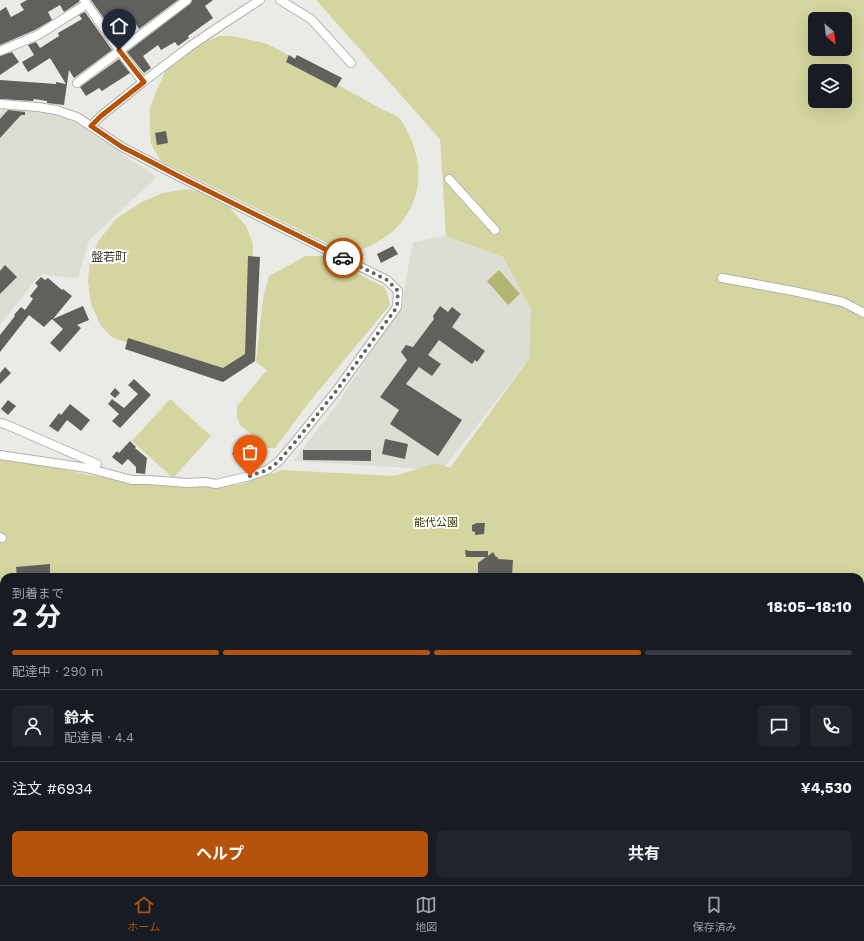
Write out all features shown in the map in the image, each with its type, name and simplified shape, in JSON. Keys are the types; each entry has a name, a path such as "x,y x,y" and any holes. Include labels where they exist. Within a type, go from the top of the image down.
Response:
{"street":[{"path":"77,83 187,0"},
{"path":"91,126 101,116 144,82 214,30 260,0"},
{"path":"280,0 311,19 351,63"},
{"path":"0,50 38,35 85,2 144,82"},
{"path":"0,104 56,110 77,117 122,147 387,280 398,291 397,307 337,390 278,462 267,470 250,476 216,484 205,482 188,483 132,480 86,468 0,455"},
{"path":"450,179 495,230"},
{"path":"722,278 843,302 864,312"},
{"path":"0,423 97,464 86,468"}],"shaded area":[{"path":"3,109 41,112 65,116 157,177 89,240 78,278 43,274 36,279 0,325 0,112"},
{"path":"446,236 503,257 531,309 529,359 442,470 293,461 336,406 404,301 403,295 413,242"},
{"path":"499,270 520,294 508,305 487,281"}],"green space":[{"name":"能代公園","path":"316,0 864,0 864,573 0,573 0,459 133,483 217,487 242,484 282,470 394,476 437,463 450,468 529,359 531,309 503,257 446,236 440,139"},
{"path":"219,36 232,36 265,43 295,58 297,55 342,78 338,85 400,118 414,148 418,164 418,179 416,194 411,208 392,232 379,241 362,249 356,251 341,250 163,162 160,159 151,144 150,107 165,72 172,63 198,45"},
{"path":"188,189 213,196 230,208 246,226 253,244 252,357 222,377 112,337 101,326 91,304 88,281 90,259 99,240 116,219 140,203 162,193"},
{"path":"306,256 323,256 384,287 388,295 390,305 310,401 275,448 268,448 240,425 237,417 237,406 267,370 256,362 263,299 269,276"},
{"path":"170,399 211,436 173,478 132,441"}],"building":[{"path":"27,0 79,0 79,2 64,12 60,5 48,12 52,20 35,30 0,45 0,11 6,7 11,17 24,10 20,4"},
{"path":"91,0 178,0 139,29 134,21 120,29 127,38 121,43"},
{"path":"192,0 213,0 205,6 213,18 188,36 189,38 178,46 175,42 161,50 158,45 143,56 151,68 144,73 127,52 190,4"},
{"path":"85,12 112,50 74,78 69,70 64,105 47,103 47,101 34,99 33,101 0,99 0,80 56,84 56,82 66,84 50,58 28,72 22,62 34,55 28,45 36,42 40,48 59,36 58,33 82,19 79,15"},
{"path":"12,52 19,62 0,75 0,56"},
{"path":"289,55 295,59 297,55 342,78 336,88 286,62"},
{"path":"119,59 130,73 102,91 99,88 86,96 80,87"},
{"path":"8,110 25,112 25,115 21,115 0,138 0,119"},
{"path":"166,131 168,143 157,145 155,133"},
{"path":"393,246 398,254 381,263 377,254"},
{"path":"248,256 260,257 255,361 223,382 125,349 128,338 223,368 245,354"},
{"path":"5,265 17,277 0,294 0,271"},
{"path":"41,277 45,280 48,278 72,296 53,319 83,306 89,320 77,325 81,328 60,352 50,343 63,329 52,319 44,327 29,315 0,352 0,335 21,307 25,310 33,299 30,296 38,286 35,283"},
{"path":"440,306 448,312 452,307 461,314 452,327 485,351 477,362 475,360 472,364 439,340 428,355 441,364 432,376 419,367 406,384 462,420 438,456 390,424 399,410 380,397 407,360 401,352 406,345 413,347 434,319 433,316"},
{"path":"5,367 11,373 0,384 0,373"},
{"path":"134,379 151,395 120,428 112,421 119,414 108,404 112,399 124,408 138,394 128,385"},
{"path":"115,388 120,393 115,398 110,394"},
{"path":"8,400 16,406 8,415 1,409"},
{"path":"70,404 90,420 81,431 67,420 58,432 49,426 59,413 61,415"},
{"path":"385,439 408,444 405,459 382,454"},
{"path":"130,441 136,447 135,448 147,458 145,474 136,473 136,467 128,459 122,465 112,457 117,451 119,453"},
{"path":"238,448 245,454 239,460 232,454"},
{"path":"303,450 371,450 371,461 303,460"},
{"path":"477,523 485,523 484,534 475,535 475,532 472,531 472,525"},
{"path":"465,550 488,551 488,556 493,552 498,559 513,560 512,573 478,573 478,563 486,557 466,557"},
{"path":"50,564 50,573 17,573 16,567"}],"way so far":[{"path":"250,476 267,470 278,462 337,390 397,307 398,291 387,280 343,258"}],"district":[{"name":"盤若町","path":"109,257"}],"route":[{"path":"119,50 144,82 101,116 91,126 122,147 343,258"}]}
